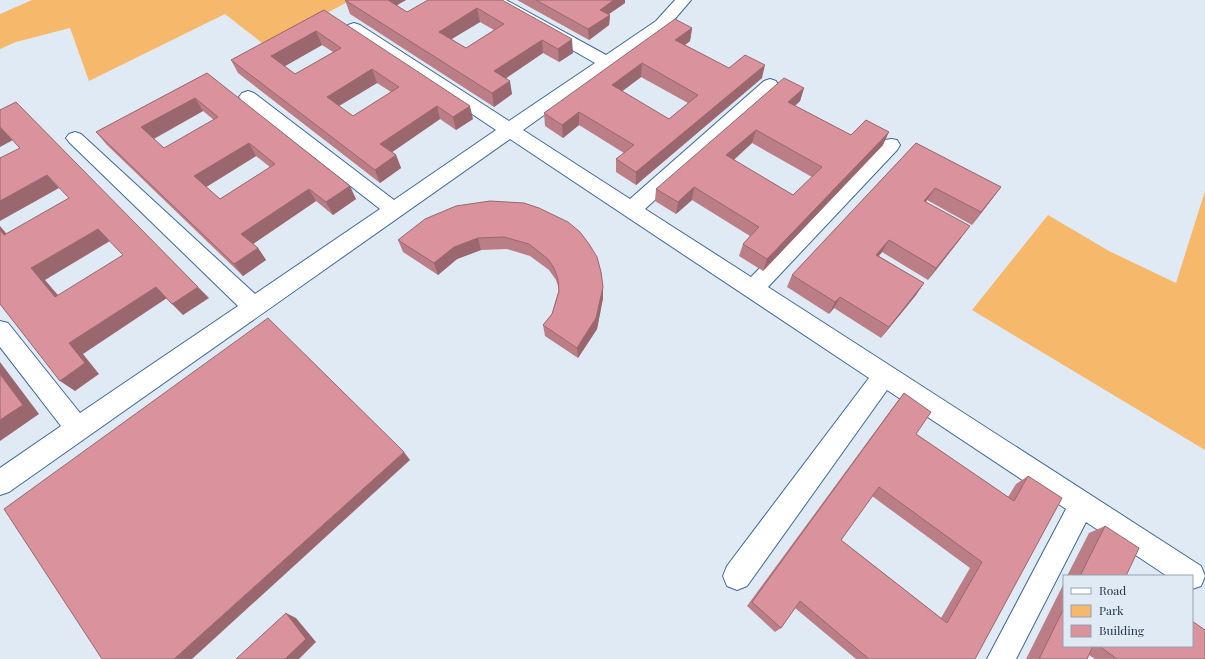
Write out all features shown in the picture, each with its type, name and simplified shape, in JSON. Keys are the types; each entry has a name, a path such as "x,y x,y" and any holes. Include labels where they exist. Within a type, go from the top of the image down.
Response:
{"lane":[{"path":"495,0 606,62"},
{"path":"0,483 662,24 682,0"},
{"path":"354,28 1190,575"},
{"path":"631,210 770,85"},
{"path":"248,97 394,210"},
{"path":"75,138 254,307"},
{"path":"753,289 891,145"},
{"path":"0,330 78,430"},
{"path":"737,576 885,375"},
{"path":"1001,659 1082,504"},
{"path":"1193,577 1205,585"}],"green space":[{"path":"32,0 351,0 266,46 225,14 89,81 70,28 16,42 0,49 0,14"},
{"path":"1205,191 1205,450 972,310 1048,215 1109,251 1176,283"}],"building":[{"path":"345,0 388,0 407,12 428,0 502,0 572,39 558,49 542,40 494,71 510,81 492,93","holes":["477,8 504,24 466,48 439,32"]},
{"path":"536,0 614,0 600,10 610,15 588,29"},
{"path":"324,10 470,106 453,117 437,106 380,144 396,155 375,170 231,60","holes":["316,31 341,48 295,74 271,56","372,69 399,87 353,116 327,97"]},
{"path":"675,19 692,28 675,40 729,68 745,55 765,65 636,172 616,159 634,145 579,112 562,125 544,113","holes":["642,63 698,95 669,119 612,85"]},
{"path":"207,73 350,186 326,202 309,189 241,234 258,248 234,264 96,132","holes":["195,98 218,117 164,148 141,127","249,143 275,164 220,199 194,176"]},
{"path":"784,78 804,88 788,102 851,135 866,120 889,132 767,259 743,244 759,227 694,187 678,202 656,189","holes":["756,130 822,167 793,195 726,155"]},
{"path":"16,102 198,287 172,304 156,287 69,343 85,363 60,381 0,304 0,230 4,235 69,198 47,175 0,201 0,158 20,148 0,127 0,110","holes":["98,229 123,255 55,297 31,268"]},
{"path":"916,143 1001,187 981,212 935,188 924,201 970,226 936,268 889,240 876,255 924,283 889,327 840,297 835,302 792,275"},
{"path":"490,201 524,203 539,208 568,222 580,232 597,257 603,287 596,318 577,348 543,325 552,314 559,291 558,279 554,268 548,259 529,244 504,237 478,238 454,247 434,263 398,240 425,219 456,206"},
{"path":"268,318 404,452 174,659 102,659 4,509"},
{"path":"0,374 23,405 0,420"},
{"path":"904,393 931,412 916,434 1014,501 1028,476 1062,498 975,659 869,659 800,601 781,628 752,602","holes":["879,487 982,562 947,623 841,540"]},
{"path":"1105,526 1139,548 1126,575 1080,575"},
{"path":"1063,610 1063,647 1093,647 1087,659 1039,659"},
{"path":"286,613 306,639 285,659 236,659"},
{"path":"1193,622 1205,630 1205,659 1117,659 1100,647 1193,647"}]}
